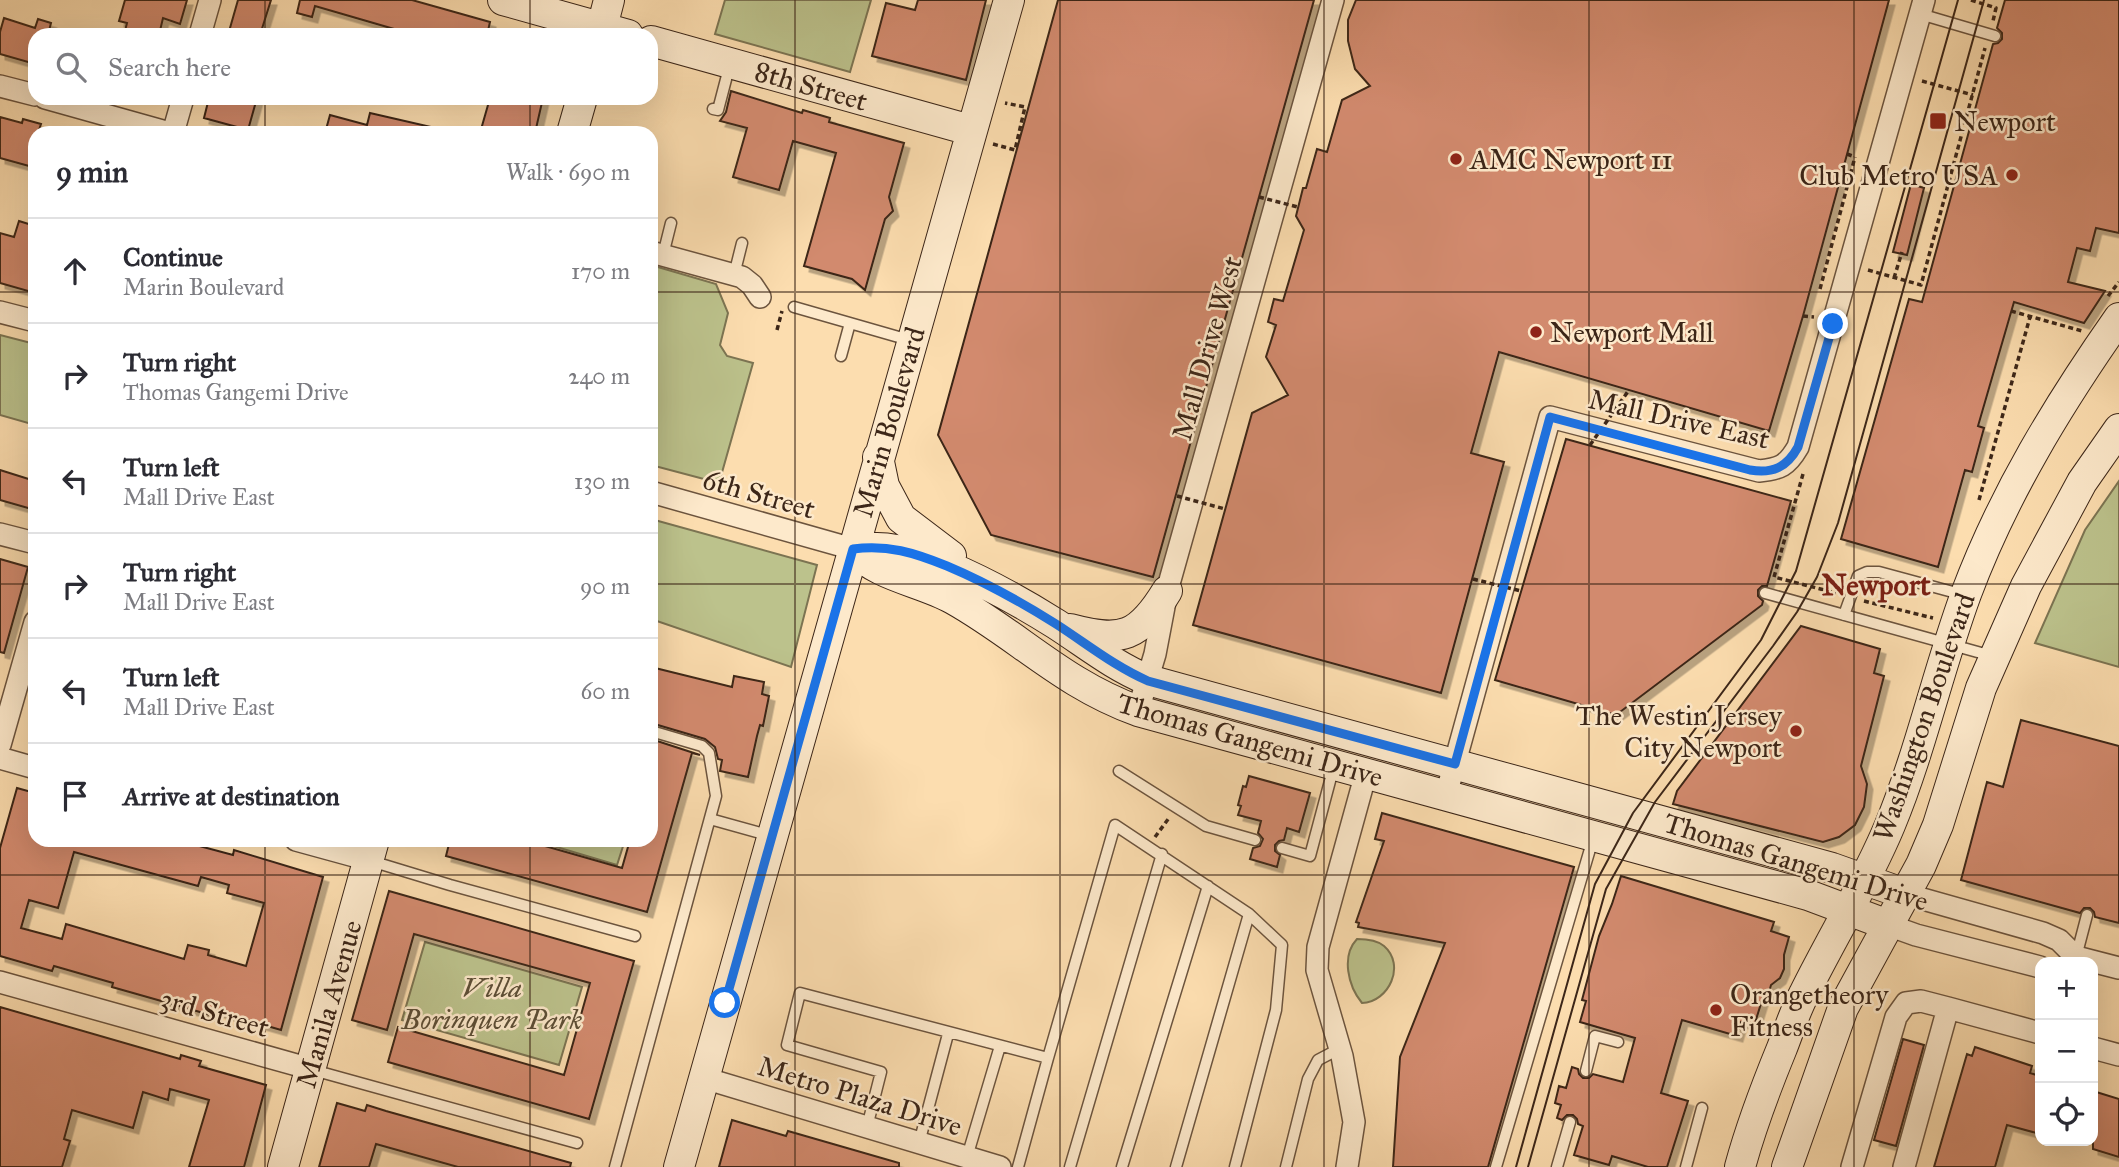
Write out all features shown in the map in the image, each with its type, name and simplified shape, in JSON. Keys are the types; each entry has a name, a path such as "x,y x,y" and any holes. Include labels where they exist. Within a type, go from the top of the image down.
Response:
{"street":[{"path":"202,28 210,0"},
{"path":"503,0 610,24"},
{"name":"Marin Boulevard","path":"679,1167 911,341 981,137 1009,0"},
{"name":"Mall Drive West","path":"1138,711 1148,681 1167,591 1334,0"},
{"name":"Mall Drive East","path":"1446,795 1443,761 1550,417 1759,471 1778,470 1792,457 1798,447 1922,7"},
{"name":"8th Street","path":"658,43 981,137"},
{"path":"0,86 28,93"},
{"path":"70,105 147,126"},
{"path":"174,126 181,105"},
{"path":"574,126 580,105"},
{"path":"658,254 734,275 747,281 761,297"},
{"path":"0,312 28,319"},
{"name":"Washington Boulevard","path":"1740,1167 1750,1131 1802,997 1847,908 1874,862 1908,782 1949,644 1955,592 2035,446 2119,318"},
{"name":"Washington Boulevard","path":"1787,1167 1843,1008 1905,894 1938,825 1981,688 1997,657 2026,586 2082,482 2119,429"},
{"path":"878,457 884,485 901,518 978,579"},
{"name":"6th Street","path":"658,494 853,549"},
{"path":"0,534 28,541"},
{"name":"Thomas Gangemi Drive","path":"853,549 882,547 904,550 978,579 1054,623 1102,657 1148,681 1832,868 1905,894 2043,933 2059,940 2069,957"},
{"name":"Thomas Gangemi Drive","path":"853,549 873,566 924,584 954,599 1084,688 1138,711 1808,895 1916,935 2035,966"},
{"path":"1054,623 1100,636 1119,635 1145,623 1167,591"},
{"path":"0,746 28,647"},
{"path":"0,758 28,766"},
{"path":"1347,1167 1354,1122 1339,1049 1317,970 1318,947 1370,761 1423,766 1443,761"},
{"path":"348,847 371,850"},
{"name":"Manila Avenue","path":"283,1167 371,850"},
{"name":"Thomas Gangemi Drive","path":"2098,964 2119,968"},
{"name":"3rd Street","path":"0,982 311,1069"},
{"path":"1852,1167 1896,1017 1906,1003 1921,1001 2035,1032"},
{"path":"1904,1167 1948,1008"},
{"path":"2098,1049 2119,1055"},
{"name":"Metro Plaza Drive","path":"704,1078 1000,1167"}],"lane":[{"path":"1922,7 1992,35"},
{"path":"713,109 718,110 730,63"},
{"path":"658,252 671,223"},
{"path":"734,275 742,243"},
{"path":"789,305 911,341"},
{"path":"841,356 850,323"},
{"path":"1844,615 1858,576 1867,572 1879,572 1955,592"},
{"path":"1765,593 1997,657"},
{"path":"615,1167 716,796 709,754 702,746 658,733"},
{"path":"1282,848 1310,856 1334,765"},
{"path":"1119,771 1206,826 1255,840"},
{"path":"710,819 772,836"},
{"path":"1018,1167 1115,825 1249,914 1282,945 1276,1010 1235,1167"},
{"path":"1496,1167 1594,836"},
{"path":"371,850 450,885 635,936"},
{"path":"1070,1167 1161,854"},
{"path":"1122,1167 1208,886"},
{"path":"1176,1167 1249,914"},
{"path":"2072,957 2087,915"},
{"path":"867,1127 881,1072 787,1045 800,993 948,1034 1048,1058"},
{"path":"919,1143 948,1034"},
{"path":"1586,1071 1595,1036 1618,1042"},
{"path":"967,1157 1000,1046"},
{"path":"1286,1167 1308,1079 1318,1060 1339,1049"},
{"name":"3rd Street","path":"311,1069 577,1143"},
{"path":"1686,1167 1702,1108"},
{"path":"1557,1167 1570,1122"}],"path":[{"path":"1862,271 1868,270 1921,285 1992,35 1996,8 1971,0"},
{"path":"1919,93 1922,81 1973,96"},
{"path":"981,137 1015,150 1025,107 1003,102"},
{"path":"1847,154 1861,159"},
{"path":"1819,297 1855,157"},
{"path":"1259,197 1298,207"},
{"path":"1894,278 1902,252"},
{"path":"777,330 789,305"},
{"path":"1803,316 1813,318 1816,308"},
{"path":"2011,311 2082,331"},
{"path":"1976,508 1985,484 2030,317"},
{"path":"1590,445 1629,390"},
{"path":"1805,470 1774,577 1933,619 1955,592"},
{"path":"1177,496 1225,509"},
{"path":"1473,579 1521,591"},
{"path":"1148,846 1176,807"}],"green space":[{"path":"725,0 871,0 850,72 715,34"},
{"path":"658,267 716,284 728,313 720,345 727,356 753,363 719,483 658,467"},
{"path":"0,335 28,342 28,423 0,415"},
{"path":"2119,481 2119,667 2035,643 2085,530"},
{"path":"658,521 817,565 791,667 658,621"},
{"path":"557,847 623,847 617,865"},
{"path":"1357,939 1381,944 1394,963 1394,972 1387,990 1372,1001 1362,1003 1353,988 1348,971 1349,954"},
{"name":"Villa Borinquen Park","path":"425,942 582,987 559,1065 402,1020"}],"building":[{"path":"125,0 187,0 180,24 163,18 161,28 126,28 127,23 119,21"},
{"path":"238,0 271,0 262,28 230,28"},
{"path":"300,0 412,0 490,22 489,28 391,28 315,6 312,17 297,13"},
{"path":"918,0 986,0 966,80 872,56 886,3 915,10"},
{"path":"1058,0 1314,0 1153,577 991,535 938,435"},
{"name":"Newport Mall","path":"1356,0 1889,0 1769,431 1499,352 1471,453 1504,462 1441,693 1193,625 1252,413 1288,395 1266,357 1276,325 1268,322 1274,299 1283,301 1304,230 1296,216 1303,188 1306,188 1317,149 1327,152 1342,100 1370,86 1355,69 1348,41 1348,20"},
{"path":"2005,0 2119,0 2119,233 2096,228 2090,251 2077,248 2068,282 2105,291 2084,323 2014,302 1978,426 1984,428 1972,472 1965,470 1938,567 1841,539 1909,299 1922,302 1993,44 2002,39 2002,33 1997,28"},
{"path":"4,18 35,28 28,28 28,62 0,54 0,32"},
{"path":"38,19 51,23 50,28 35,28"},
{"path":"731,91 802,113 803,110 830,118 829,122 904,143 889,197 893,211 885,219 865,290 852,279 804,266 836,153 793,141 779,190 733,177 747,128 720,121 726,112"},
{"path":"207,105 255,105 249,126 233,126 204,118"},
{"path":"488,105 541,105 537,126 482,126"},
{"path":"370,113 427,126 327,126 330,115 367,125"},
{"path":"0,117 22,123 23,119 41,124 28,126 28,166 0,158"},
{"path":"1911,184 1924,188 1907,255 1893,252"},
{"path":"19,221 28,224 28,291 0,283 0,233 14,237"},
{"path":"1566,439 1791,501 1767,586 1758,590 1762,605 1616,715 1495,680"},
{"path":"0,470 28,479 28,508 0,500"},
{"path":"0,559 28,567 4,653 0,652"},
{"name":"The Westin Jersey City Newport","path":"1801,626 1880,649 1874,673 1884,676 1861,766 1867,784 1864,807 1855,825 1839,837 1823,842 1673,804 1677,791"},
{"path":"658,669 732,687 734,676 764,682 762,694 769,696 748,777 720,771 722,760 718,759 715,747 705,739 658,725"},
{"path":"2021,720 2119,746 2119,923 2095,917 2090,908 2084,908 2080,913 1961,880 1987,782 2003,787"},
{"path":"658,741 700,755 692,753 647,912 446,856 448,847 548,847 622,868 628,847 658,847"},
{"path":"1249,776 1310,793 1299,832 1287,828 1284,840 1275,845 1275,851 1280,855 1277,867 1250,859 1253,848 1260,846 1263,839 1258,833 1261,821 1238,815 1243,786 1246,787"},
{"path":"17,788 28,791 28,847 203,847 233,855 234,850 323,877 281,1030 212,1010 210,1015 112,987 113,983 54,966 52,971 0,956 0,848","holes":["74,852 198,886 201,877 229,885 227,893 264,903 246,966 208,955 209,950 188,945 184,959 66,924 62,939 21,928 29,900 58,908"]},
{"path":"1382,813 1574,867 1488,1167 1393,1167 1400,1057 1445,943 1358,927 1359,923 1356,922 1384,841 1375,839"},
{"path":"1621,876 1774,922 1771,931 1789,937 1784,955 1784,969 1780,978 1771,985 1768,996 1764,994 1754,1026 1741,1022 1737,1036 1682,1020 1661,1093 1688,1101 1667,1167 1648,1167 1612,1156 1609,1165 1574,1155 1583,1126 1578,1124 1573,1115 1567,1115 1562,1120 1557,1118 1561,1105 1555,1103 1559,1086 1566,1088 1572,1067 1578,1069 1583,1078 1589,1078 1593,1074 1623,1082 1635,1038 1580,1022 1586,1001 1582,1000 1599,936"},
{"path":"389,891 634,961 589,1119 388,1062 398,1027 564,1075 590,983 414,934 387,1030 352,1020"},
{"path":"0,1007 180,1059 181,1055 201,1061 199,1066 266,1085 244,1167 189,1167 209,1100 170,1089 168,1100 143,1092 133,1128 72,1110 64,1139 70,1141 62,1167 0,1167"},
{"path":"1903,1039 1924,1045 1896,1146 1874,1140"},
{"path":"1975,1047 2032,1066 2030,1073 2035,1074 2035,1133 2007,1125 1995,1167 1934,1167 1967,1054 1972,1056"},
{"path":"2098,1093 2119,1099 2119,1157 2093,1149 2093,1146 2098,1146"},
{"path":"337,1103 365,1111 367,1105 571,1163 570,1167 458,1167 376,1144 369,1167 319,1167"},
{"path":"732,1120 786,1136 788,1131 899,1163 899,1167 719,1167"}],"tram line":[{"path":"1516,1167 1595,884 1633,813 1761,640 1796,571 1958,0"},
{"path":"1528,1167 1606,889 1655,802 1773,646 1817,577 1838,523 1984,0"}],"place":[{"name":"Newport","path":"1938,121"},
{"name":"AMC Newport 11","path":"1456,159"},
{"name":"Club Metro USA","path":"2012,175"},
{"name":"Newport Mall","path":"1536,332"},
{"name":"The Westin Jersey City Newport","path":"1796,731"},
{"name":"Orangetheory Fitness","path":"1716,1010"}],"district":[{"name":"Newport","path":"1876,585"}],"route":[{"path":"725,1003 853,549 882,547 904,550 978,579 1031,608 1102,657 1148,681 1455,764 1550,417 1750,470 1778,470 1798,447 1833,324"}]}
